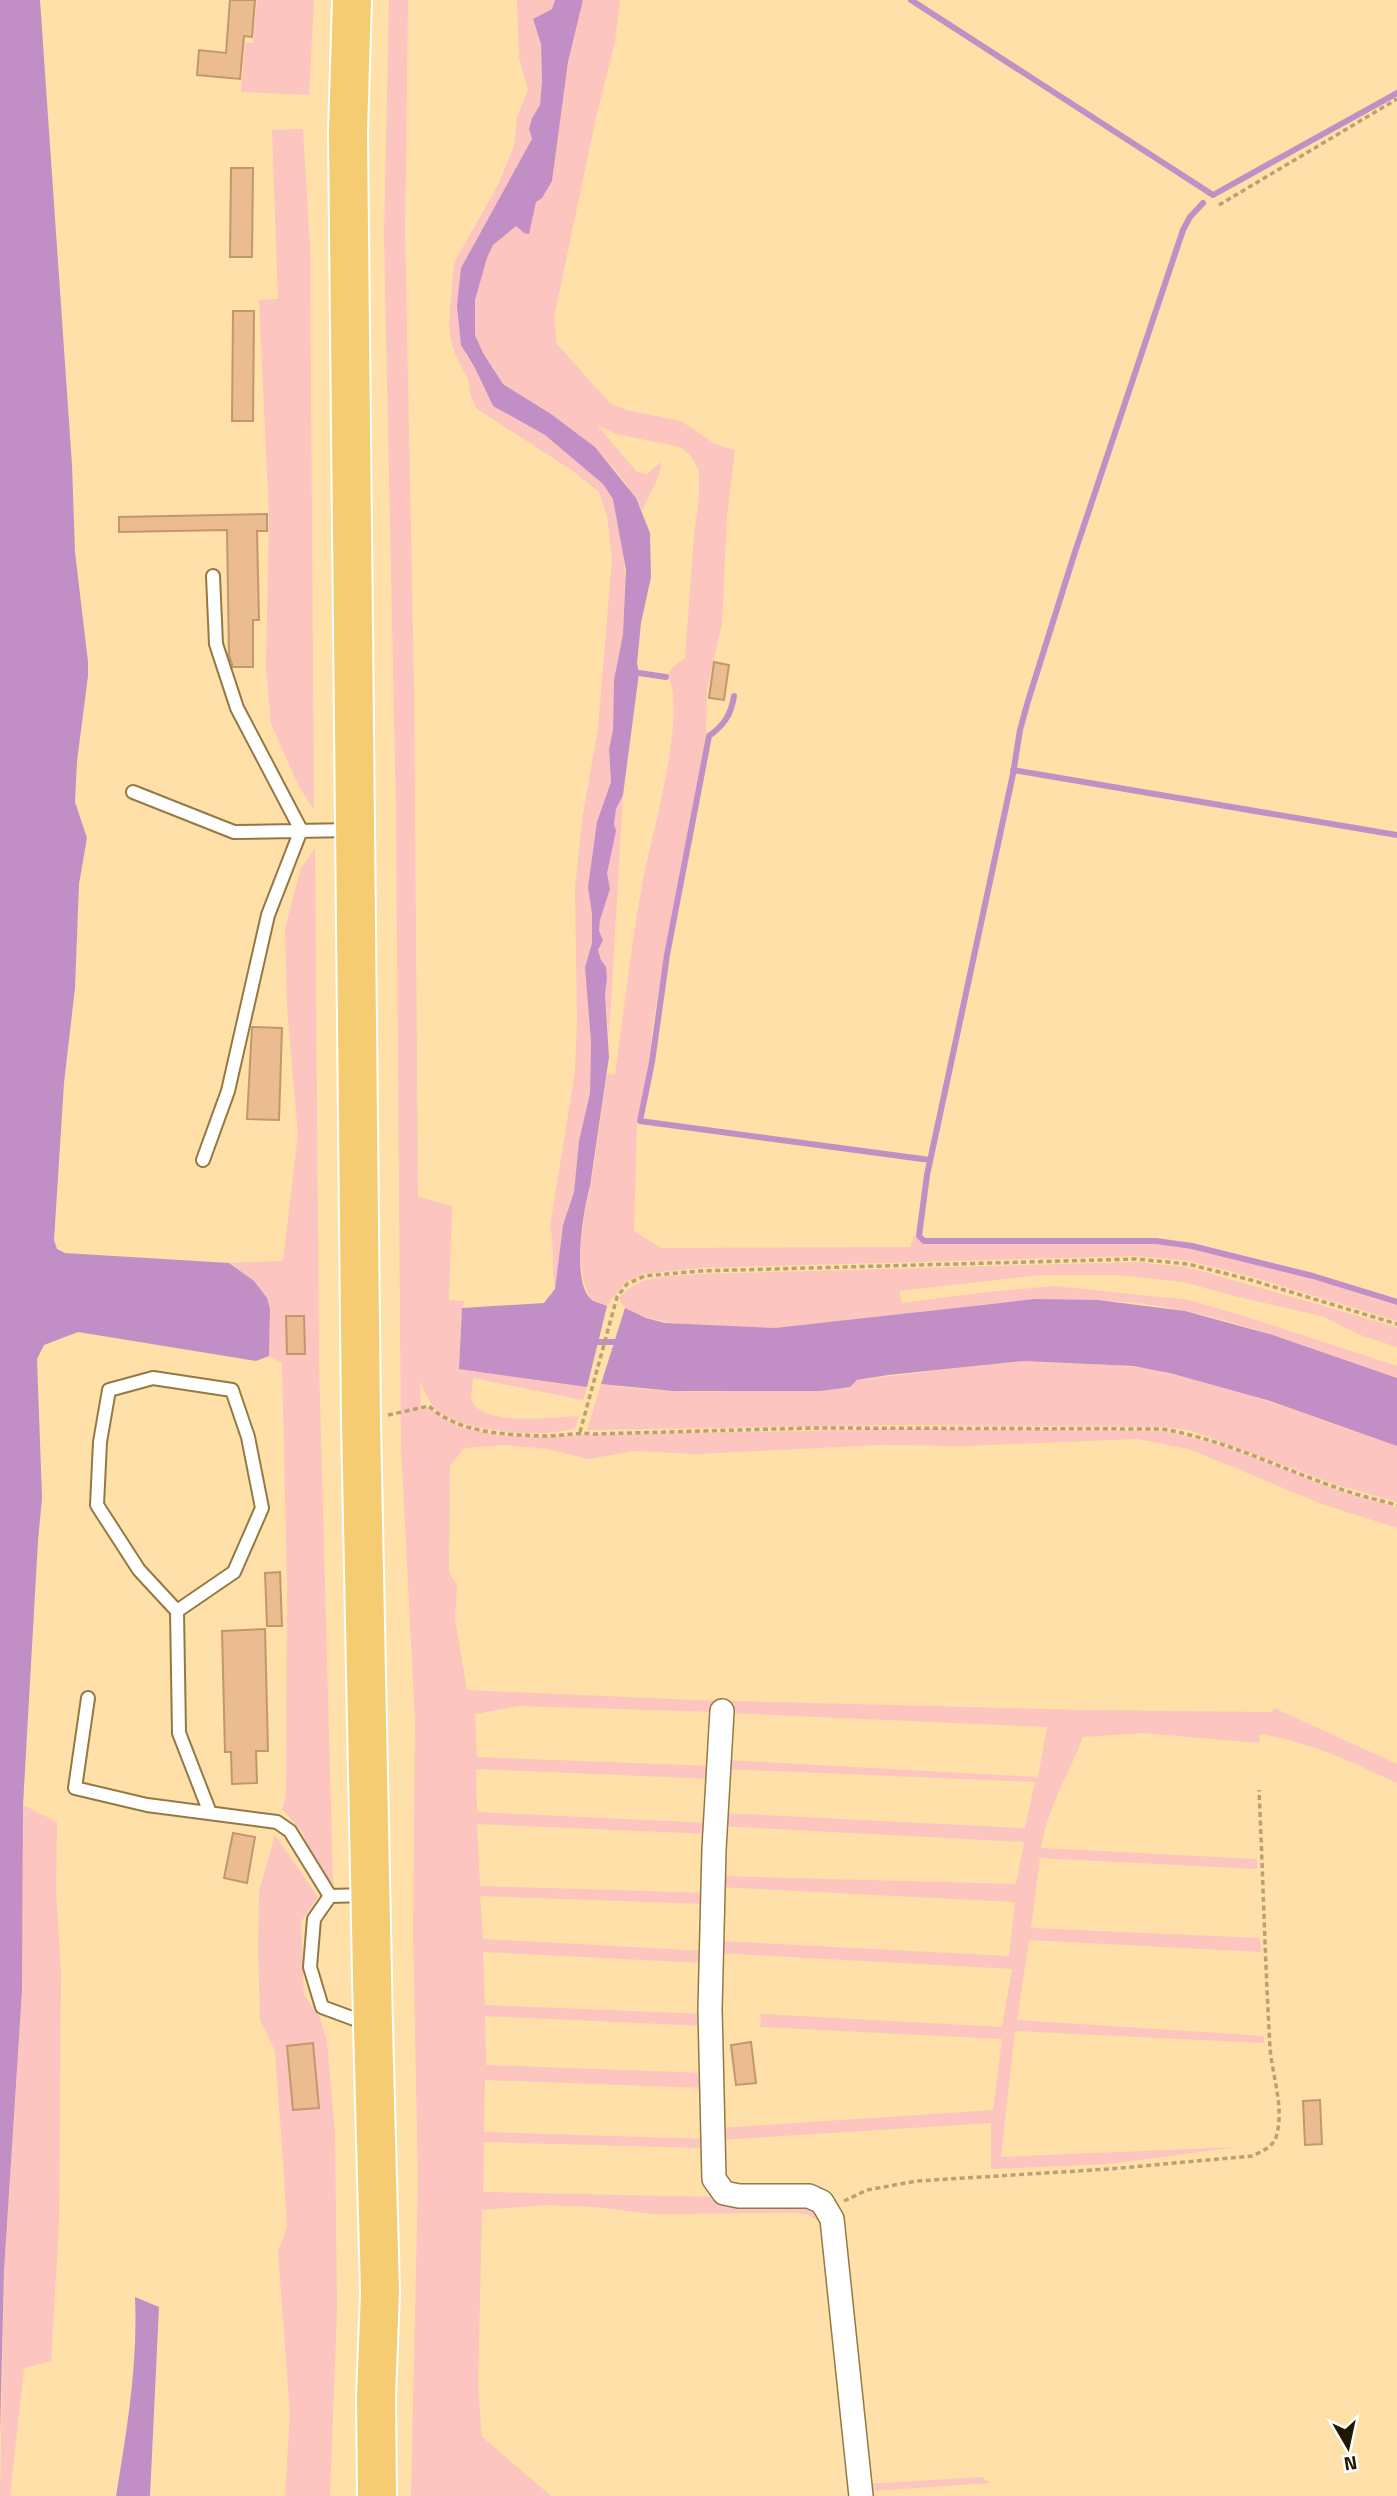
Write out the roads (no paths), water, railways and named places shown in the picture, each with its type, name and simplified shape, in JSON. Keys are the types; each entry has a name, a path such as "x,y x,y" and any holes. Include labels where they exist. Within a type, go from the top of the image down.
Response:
{"highway":[{"path":"352,0 348,132 361,1421 380,2292 376,2397 377,2496"}],"street":[{"path":"722,1711 714,1849 710,2009 714,2179 724,2193 739,2196 809,2196 817,2198 828,2210 834,2232 861,2496"}],"lane":[{"path":"203,1160 228,1091 268,915 301,830 237,708 216,644 213,576"},
{"path":"133,792 234,832 357,830"},
{"path":"177,1611 234,1572 262,1508 248,1437 232,1390 153,1378 109,1390 100,1442 97,1505 139,1570 177,1611 179,1733 210,1814"},
{"path":"88,1698 75,1788 147,1805 277,1822 290,1831 330,1896"},
{"path":"330,1896 371,1895"},
{"path":"330,1896 314,1919 310,1968 322,2007 373,2026"}],"waterway":[{"path":"911,0 1213,195 1397,93"},
{"path":"1203,203 1190,217 1183,230 1074,555 1020,730 1013,774 927,1175 919,1236 924,1241 1156,1241 1192,1246 1313,1276 1397,1302"},
{"path":"639,673 666,677"},
{"path":"734,696 726,719 709,736 667,955 652,1062 640,1121 930,1160"},
{"path":"1013,770 1397,835"},
{"path":"593,1342 621,1342"}]}
